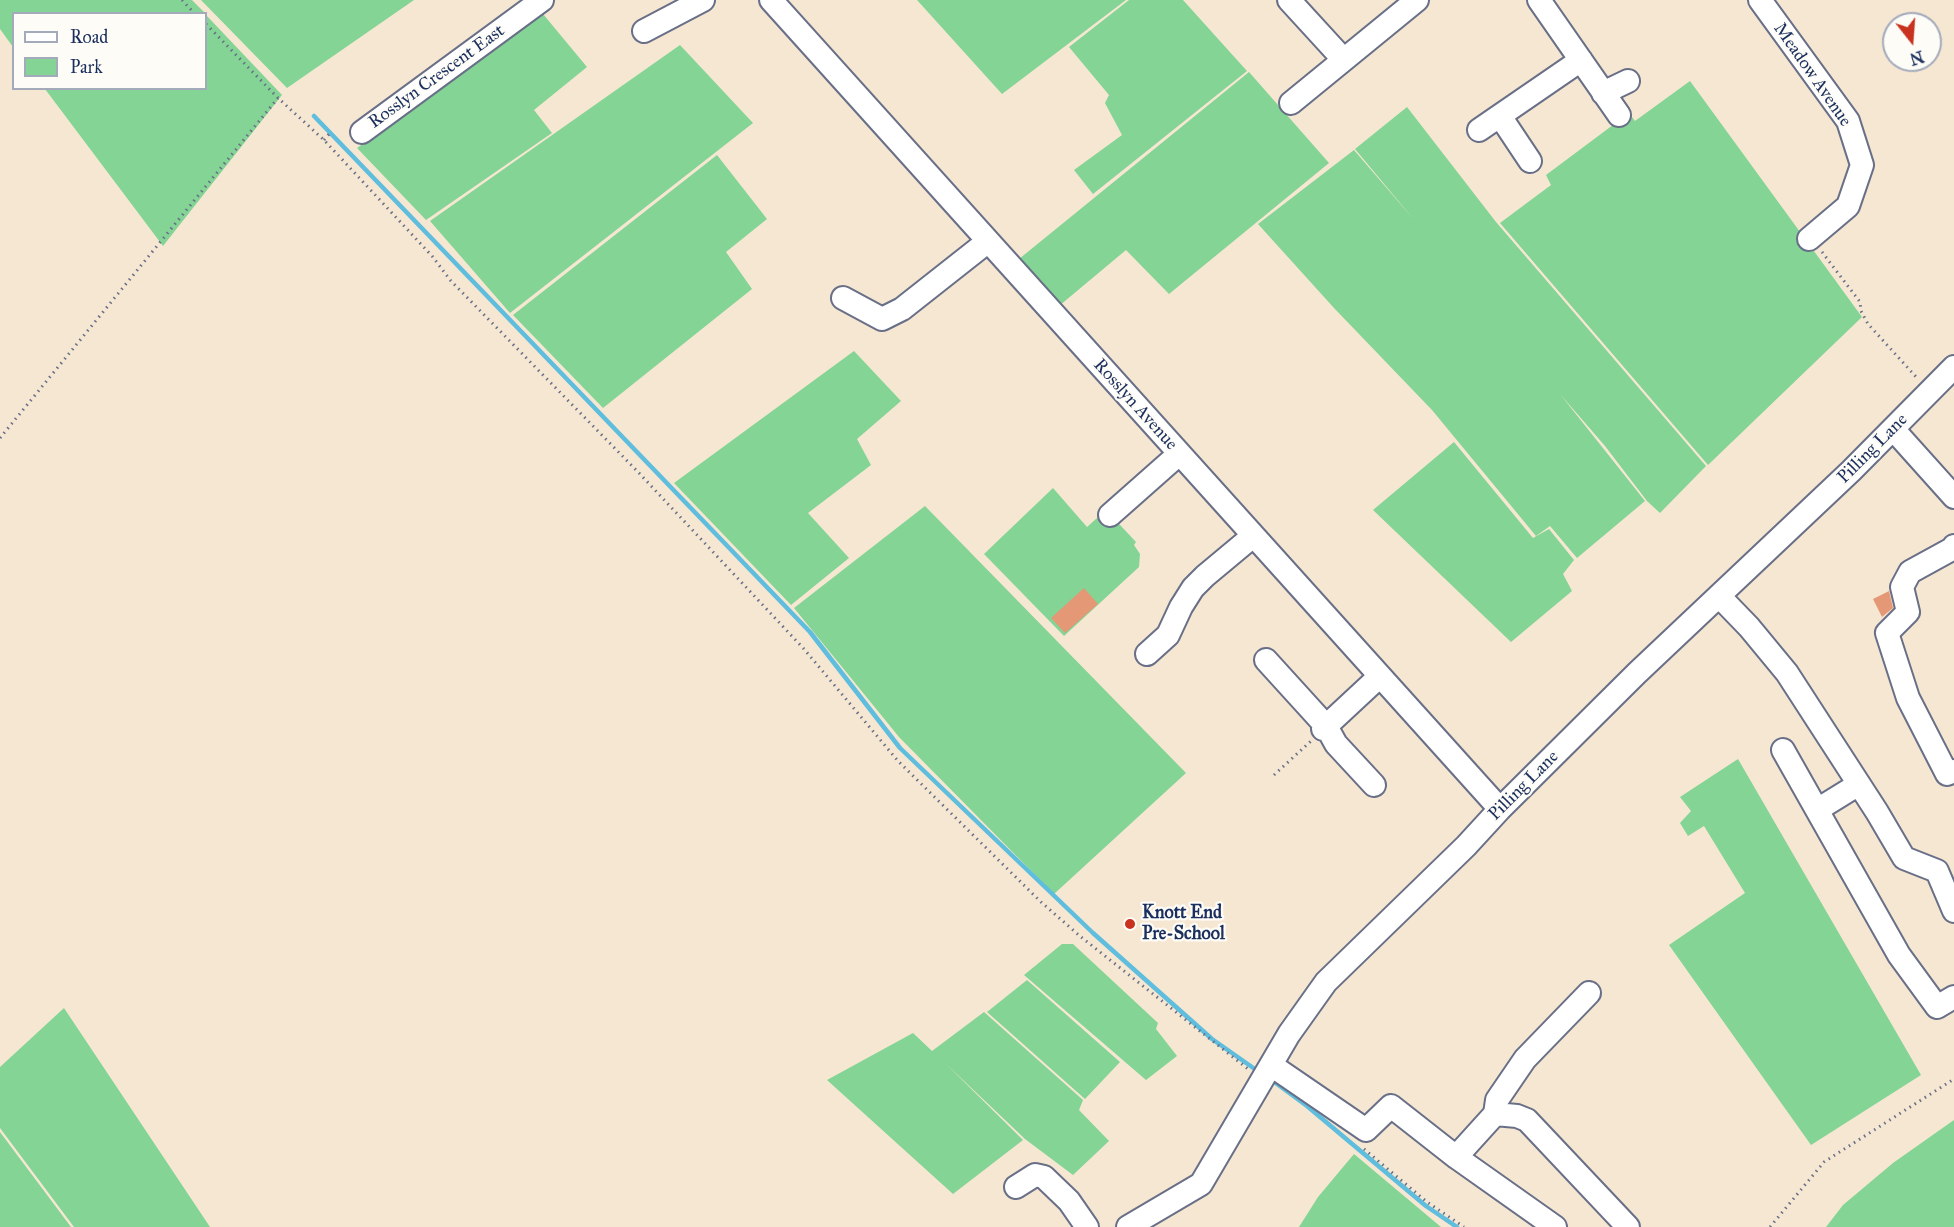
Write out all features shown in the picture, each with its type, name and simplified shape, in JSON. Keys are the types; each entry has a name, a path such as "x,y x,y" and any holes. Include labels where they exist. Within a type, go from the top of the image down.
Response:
{"street":[{"name":"Rosslyn Crescent East","path":"362,132 542,0"},
{"path":"644,31 703,0"},
{"name":"Rosslyn Avenue","path":"771,0 1500,809"},
{"path":"1288,0 1343,59"},
{"path":"1539,0 1619,115"},
{"name":"Meadow Avenue","path":"1760,0 1848,121 1862,165 1848,206 1810,238"},
{"path":"1291,103 1409,2"},
{"path":"1479,130 1581,60"},
{"path":"1603,93 1628,81"},
{"path":"1500,116 1530,161"},
{"path":"843,298 882,319 902,309 987,242"},
{"name":"Pilling Lane","path":"1128,1227 1201,1184 1289,1034 1326,982 1466,846 1500,809 1637,673 1719,597 1954,368"},
{"path":"1893,429 1954,497"},
{"path":"1110,515 1179,454"},
{"path":"1147,654 1168,635 1193,588 1253,536"},
{"path":"1954,546 1910,572 1902,587 1908,612 1887,633 1908,698 1947,774 1954,771"},
{"path":"1719,597 1749,627 1787,673 1904,858 1937,871 1954,911"},
{"path":"1266,660 1336,744 1374,784"},
{"path":"1325,728 1380,676"},
{"path":"1783,750 1899,955 1937,1007 1954,997"},
{"path":"1817,810 1859,784"},
{"path":"1456,1157 1495,1114 1497,1100 1525,1059 1589,993"},
{"path":"1266,1072 1366,1130 1391,1106 1456,1157 1555,1227"},
{"path":"1495,1114 1517,1116 1527,1120 1628,1227"},
{"path":"1016,1187 1035,1175 1044,1177 1069,1201 1087,1227"}],"path":[{"path":"182,0 193,12"},
{"path":"207,25 278,98 324,140 432,256 451,281 639,472 804,649 898,761 1041,902 1081,937 1241,1063"},
{"path":"0,438 278,98"},
{"path":"324,140 330,133"},
{"path":"1810,238 1860,302 1861,311 1868,324 1930,392"},
{"path":"1274,775 1325,728"},
{"path":"1770,1227 1824,1162 1954,1079"},
{"path":"1427,1202 1464,1227"}],"green space":[{"path":"0,0 192,0 204,12 12,12 12,46 0,29"},
{"path":"201,0 414,0 287,88"},
{"path":"917,0 1126,0 1002,94"},
{"path":"1129,0 1183,0 1247,71 1093,194 1074,170 1122,135 1105,103 1109,95 1069,47"},
{"path":"543,14 587,67 534,110 552,133 426,220 357,148"},
{"path":"207,16 282,95 163,246 46,90 207,90"},
{"path":"680,45 753,123 510,313 430,221"},
{"path":"1249,72 1329,163 1169,294 1126,250 1059,306 1019,259"},
{"path":"1690,81 1862,317 1708,465 1500,223 1551,185 1546,175 1629,113 1635,121"},
{"path":"1407,107 1496,222 1706,466 1660,513 1647,501 1605,446 1560,394 1645,501 1577,558 1550,526 1536,536 1432,410 1334,308 1258,224 1354,150 1415,221 1355,149"},
{"path":"717,155 767,219 726,252 752,289 603,408 513,315"},
{"path":"854,351 901,401 857,439 871,465 808,513 849,558 791,605 674,483"},
{"path":"1454,442 1533,538 1549,529 1574,560 1563,574 1572,591 1511,642 1373,510"},
{"path":"1053,488 1087,527 1106,510 1136,542 1134,545 1140,554 1139,567 1064,636 984,554"},
{"path":"925,506 1186,773 1054,894 899,737 794,608"},
{"path":"1738,759 1921,1075 1811,1145 1669,945 1745,893 1704,826 1688,836 1680,823 1691,811 1680,797"},
{"path":"1062,944 1073,944 1158,1023 1156,1029 1177,1056 1146,1080 1024,975"},
{"path":"1027,980 1120,1062 1085,1099 987,1012"},
{"path":"64,1008 210,1227 74,1227 0,1128 0,1067"},
{"path":"984,1012 1083,1100 1079,1110 1109,1141 1073,1175 1025,1139 944,1062 1023,1140 953,1194 827,1080 913,1033 932,1051"},
{"path":"1954,1120 1954,1227 1826,1227 1843,1205 1893,1163"},
{"path":"0,1132 71,1227 0,1227"},
{"path":"1354,1154 1441,1227 1299,1227 1318,1197"}],"building":[{"path":"1084,588 1098,604 1065,633 1051,618"},
{"path":"1889,591 1893,608 1882,617 1873,599"}],"waterway":[{"path":"314,116 810,632 900,748 1093,933 1212,1039 1259,1072"},
{"path":"1269,1078 1307,1106 1426,1206 1457,1227"}],"place":[{"name":"Knott End Pre-School","path":"1130,924"}]}
